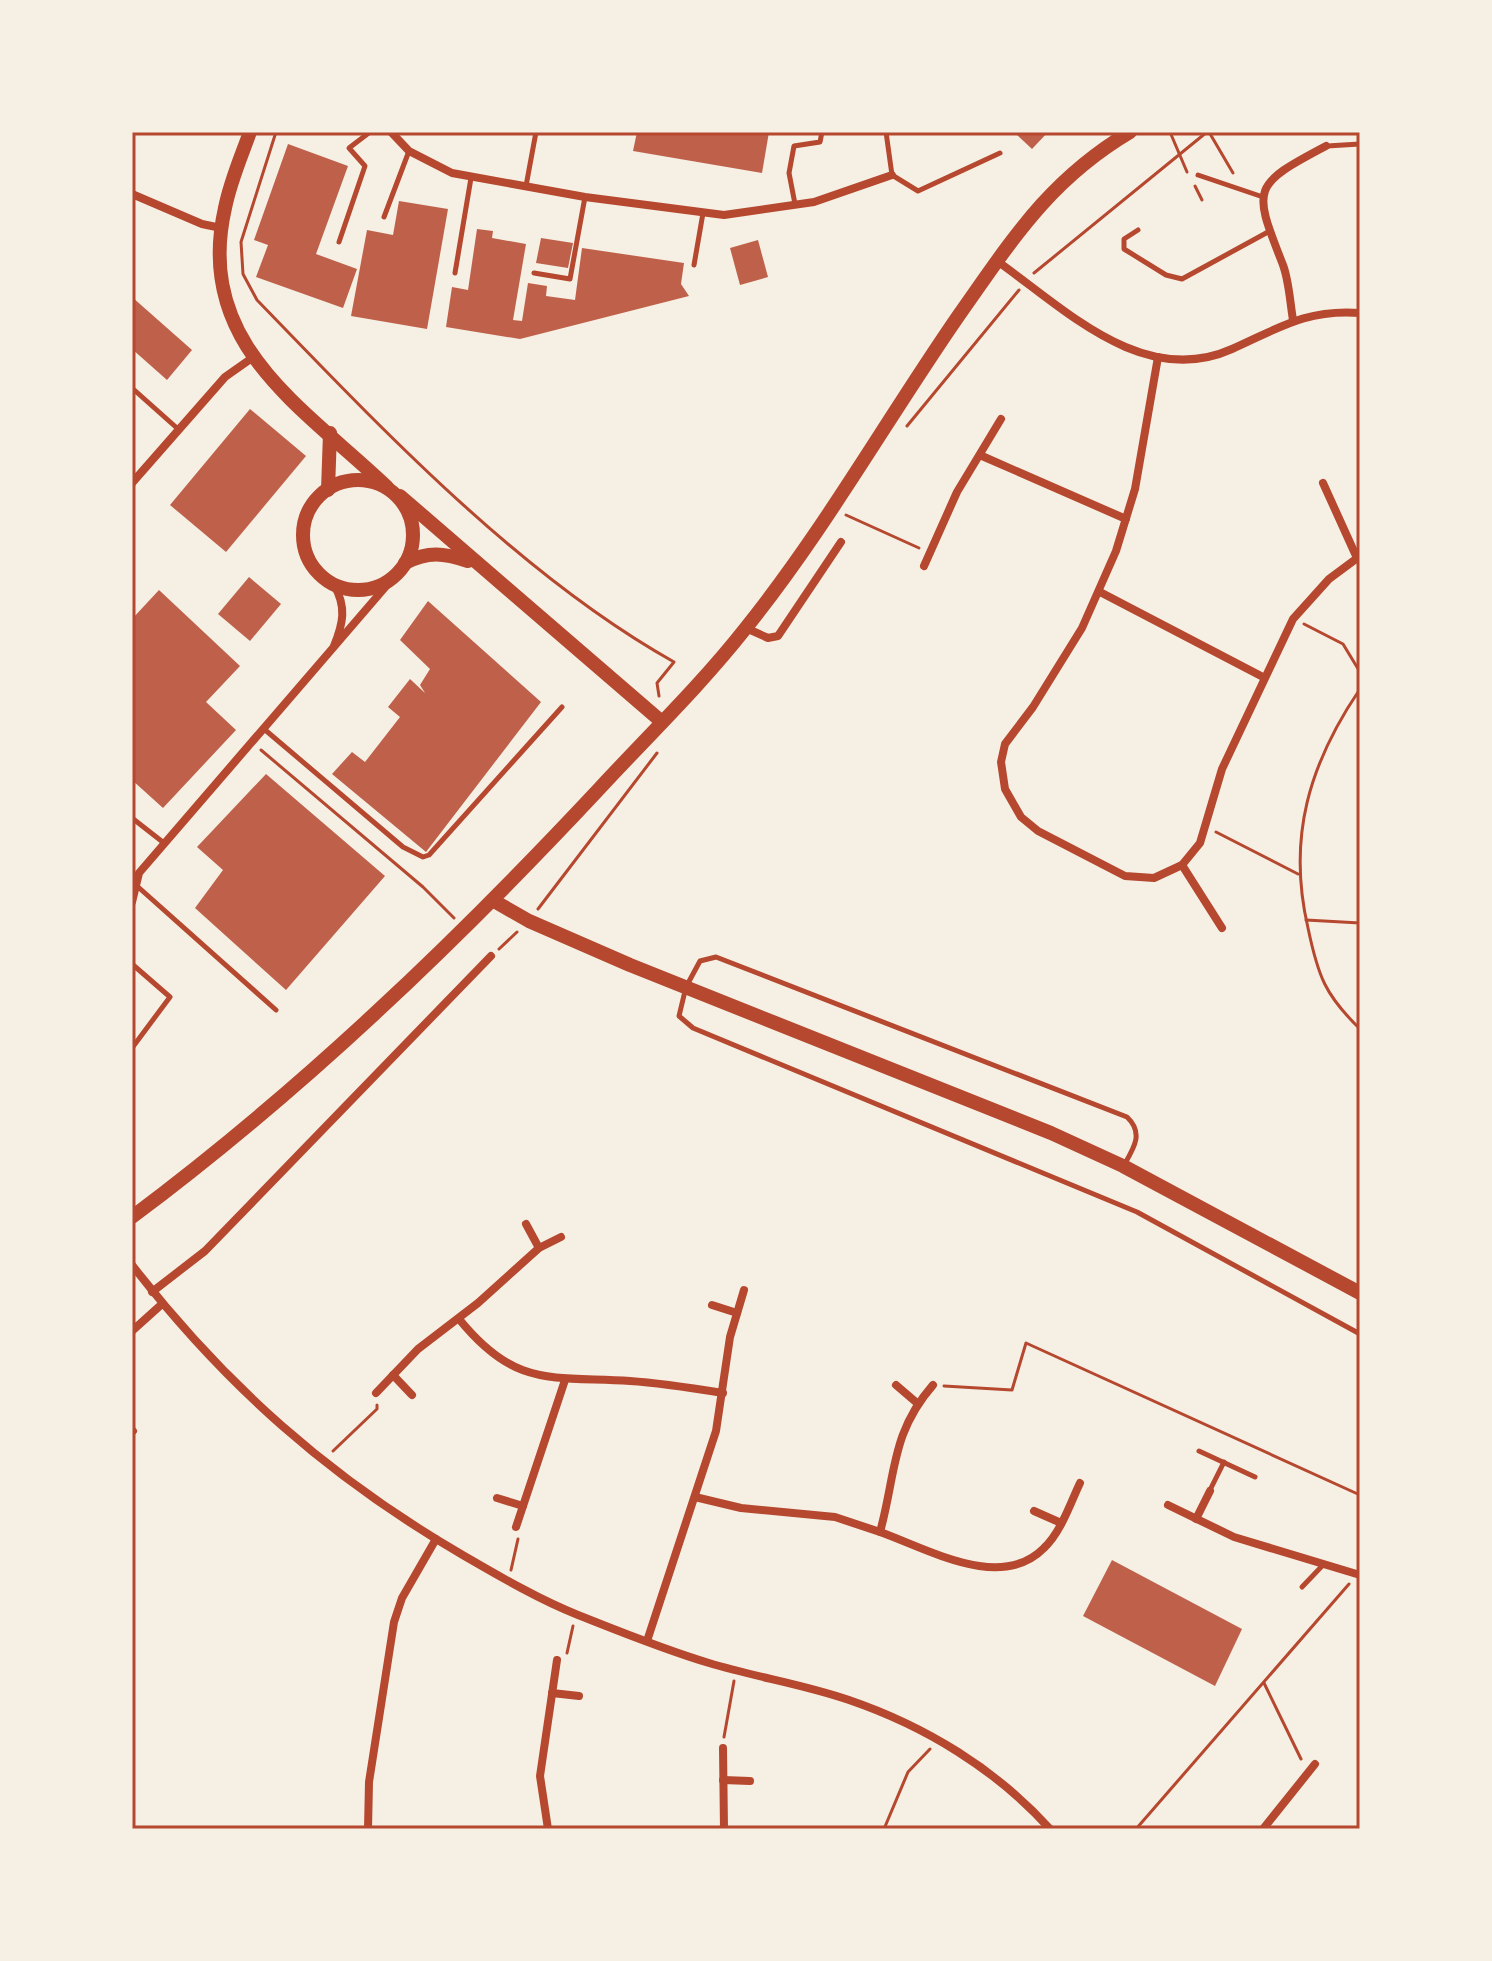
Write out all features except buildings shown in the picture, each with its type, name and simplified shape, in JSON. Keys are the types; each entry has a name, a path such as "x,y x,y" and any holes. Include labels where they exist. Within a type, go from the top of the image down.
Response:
{"street":[{"path":"250,132 232,183 221,228 219,272 223,294 252,358 280,392 662,722"},
{"path":"391,132 409,151 438,168 471,178 724,215 814,202 892,175"},
{"path":"132,1217 316,1067 466,929 662,722 746,628 997,261 1065,177 1130,132"},
{"path":"1293,320 1284,268 1262,213 1264,192 1287,167 1326,146"},
{"path":"132,194 202,224 221,228"},
{"path":"997,261 1103,338 1158,357 1181,359 1228,351 1312,314 1360,313"},
{"path":"1158,357 1126,519 1100,592 1053,676 1005,744 1001,762 1005,789 1021,817 1038,831 1125,876 1154,878 1182,865 1193,856 1206,827 1222,769 1293,619 1320,587 1358,557 1323,483"},
{"path":"132,483 225,377 252,358"},
{"path":"924,566 957,492 982,456 1001,419"},
{"path":"328,490 330,433"},
{"path":"982,456 1126,519"},
{"path":"132,902 139,873 331,654 405,563 412,547 413,529 409,511 394,492 357,481 328,490 307,515 304,539 310,563 334,585 341,597 343,625 331,654"},
{"path":"746,628 768,638 778,636 841,542"},
{"path":"405,563 420,555 436,553 476,563"},
{"path":"334,585 359,591 384,584 394,577"},
{"path":"1100,592 1263,677"},
{"path":"1182,865 1222,928"},
{"path":"494,901 529,921 972,1100 1123,1166 1360,1293"},
{"path":"152,1292 205,1251 491,956"},
{"path":"526,1224 539,1248"},
{"path":"376,1393 418,1349 459,1319 539,1248 561,1237"},
{"path":"132,1265 221,1371 322,1462 436,1539 508,1581 575,1614 736,1670 849,1700 939,1740 991,1774 1050,1829"},
{"path":"647,1641 716,1431 744,1290"},
{"path":"132,1331 162,1304"},
{"path":"712,1305 737,1313"},
{"path":"459,1319 487,1352 525,1372 565,1380 629,1381 723,1393"},
{"path":"393,1375 412,1395"},
{"path":"516,1527 565,1380"},
{"path":"896,1385 917,1403"},
{"path":"880,1532 900,1434 917,1403 933,1385"},
{"path":"695,1497 741,1508 835,1517 975,1565 1003,1568 1030,1559 1043,1550 1061,1523 1080,1483"},
{"path":"1196,1519 1210,1491"},
{"path":"497,1498 523,1506"},
{"path":"1168,1505 1234,1537 1358,1575"},
{"path":"1034,1511 1061,1523"},
{"path":"368,1829 369,1782 394,1622 402,1598 436,1539"},
{"path":"548,1829 540,1776 557,1660"},
{"path":"552,1693 579,1696"},
{"path":"723,1748 724,1829"},
{"path":"1263,1829 1315,1764"},
{"path":"723,1780 750,1781"}],"lane":[{"path":"339,242 365,166 349,148 370,132"},
{"path":"526,187 536,132"},
{"path":"795,205 789,173 794,146 820,142 822,132"},
{"path":"886,132 892,175 918,191 1000,153"},
{"path":"1326,146 1360,144"},
{"path":"384,217 409,151"},
{"path":"1198,175 1264,192"},
{"path":"455,273 471,178"},
{"path":"534,273 570,279 585,197"},
{"path":"694,265 703,212"},
{"path":"1138,230 1124,239 1124,249 1166,275 1182,279 1268,232"},
{"path":"132,388 178,429"},
{"path":"263,729 403,847 423,857 429,855 562,707"},
{"path":"132,818 165,843"},
{"path":"136,885 276,1010"},
{"path":"1123,1166 1137,1139 1134,1124 1127,1117 716,957 700,961 686,987 679,1016 693,1028 1137,1212 1360,1334"},
{"path":"132,964 170,997 132,1048"},
{"path":"1199,1451 1255,1477"},
{"path":"1210,1491 1224,1462"},
{"path":"1302,1587 1324,1564"}],"path":[{"path":"1170,132 1178,155"},
{"path":"903,431 1041,265 1208,132 1231,172 1264,192"},
{"path":"844,514 930,552"},
{"path":"1293,619 1343,644 1360,672"},
{"path":"1360,689 1322,754 1307,800 1298,874 1316,967 1333,1003 1360,1029"},
{"path":"253,742 423,887 466,929"},
{"path":"1206,827 1298,874"},
{"path":"1306,920 1360,923"},
{"path":"933,1385 1012,1390 1026,1343 1360,1495"},
{"path":"322,1462 377,1409 376,1393"},
{"path":"508,1581 519,1542 516,1527"},
{"path":"1136,1829 1358,1575"},
{"path":"557,1660 567,1653 575,1614"},
{"path":"723,1748 736,1670"},
{"path":"1264,1682 1308,1773"},
{"path":"884,1829 908,1772 939,1740"}]}
